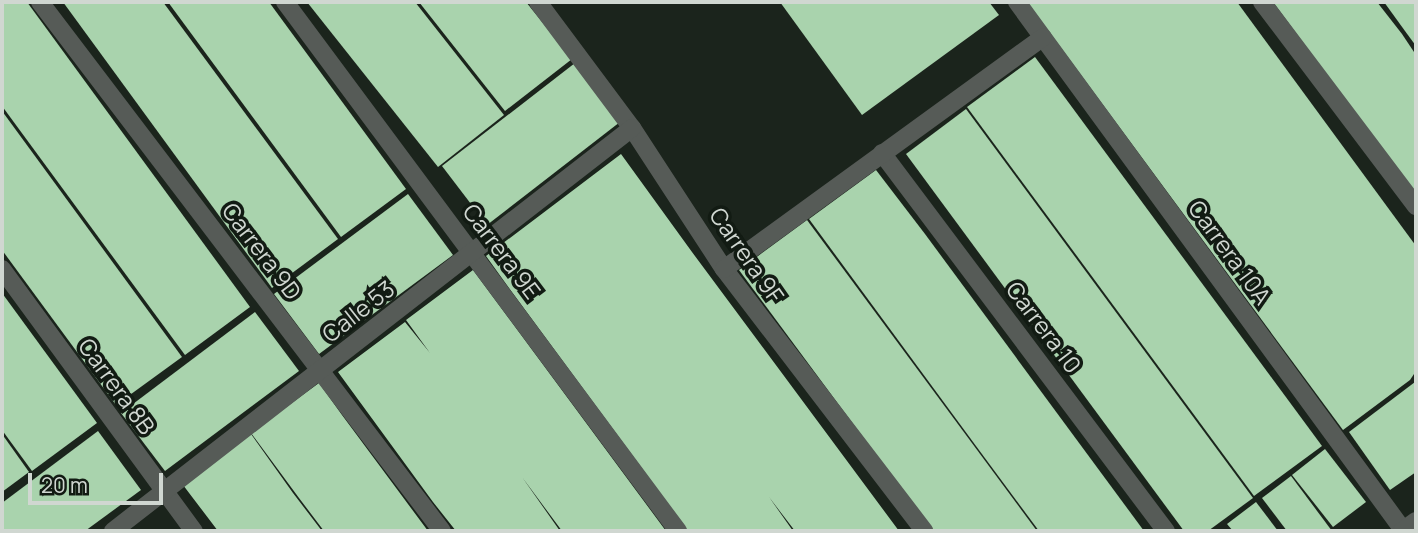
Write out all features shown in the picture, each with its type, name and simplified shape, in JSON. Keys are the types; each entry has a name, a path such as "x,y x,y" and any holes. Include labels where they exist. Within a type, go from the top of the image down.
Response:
{"street":[{"name":"Carrera 9D","path":"40,2 322,369 442,531"},
{"name":"Carrera 9E","path":"285,2 678,531"},
{"name":"Carrera 9F","path":"538,2 632,128 724,269 924,531"},
{"name":"Carrera 10A","path":"1017,2 1407,527"},
{"path":"1262,2 1416,206"},
{"path":"724,269 1043,37"},
{"name":"Calle 53","path":"113,531 632,128"},
{"name":"Carrera 10","path":"882,153 1166,531"},
{"name":"Carrera 8B","path":"2,269 194,531"}],"building":[{"path":"2,2 27,2 250,307 185,355 2,106"},
{"path":"63,2 163,2 338,239 272,288"},
{"path":"168,2 269,2 406,189 341,237"},
{"path":"307,2 415,2 504,115 438,167"},
{"path":"419,2 526,2 572,59 505,111"},
{"path":"780,2 989,2 999,15 862,115"},
{"path":"1027,2 1237,2 1416,246 1416,371 1410,380 1343,430"},
{"path":"1273,2 1377,2 1402,34 1416,55 1416,196"},
{"path":"1384,2 1416,2 1416,46 1405,31"},
{"path":"1035,57 1322,446 1254,496 967,107"},
{"path":"575,63 620,122 487,225 442,166"},
{"path":"966,109 1253,498 1208,531 1184,531 906,154"},
{"path":"2,111 182,357 116,405 2,250"},
{"path":"621,154 899,531 795,531 769,497 793,531 688,531 486,256"},
{"path":"876,170 1144,531 1039,531 809,219"},
{"path":"408,194 453,255 319,354 274,294"},
{"path":"807,220 1037,531 933,531 739,270"},
{"path":"473,270 666,531 562,531 522,477 560,531 456,531 433,502 338,372 405,322 430,353 406,320"},
{"path":"2,293 97,423 32,471 2,430"},
{"path":"255,312 299,371 165,471 121,413"},
{"path":"1415,382 1416,472 1390,490 1349,432"},
{"path":"319,383 428,531 324,531 251,433"},
{"path":"98,431 141,490 85,531 2,531 2,503"},
{"path":"2,434 29,472 2,492"},
{"path":"251,434 322,531 218,531 183,485"},
{"path":"1325,449 1366,502 1333,527 1292,475"},
{"path":"1291,476 1332,531 1287,531 1262,498"},
{"path":"1256,502 1278,531 1233,531 1227,524"}]}
